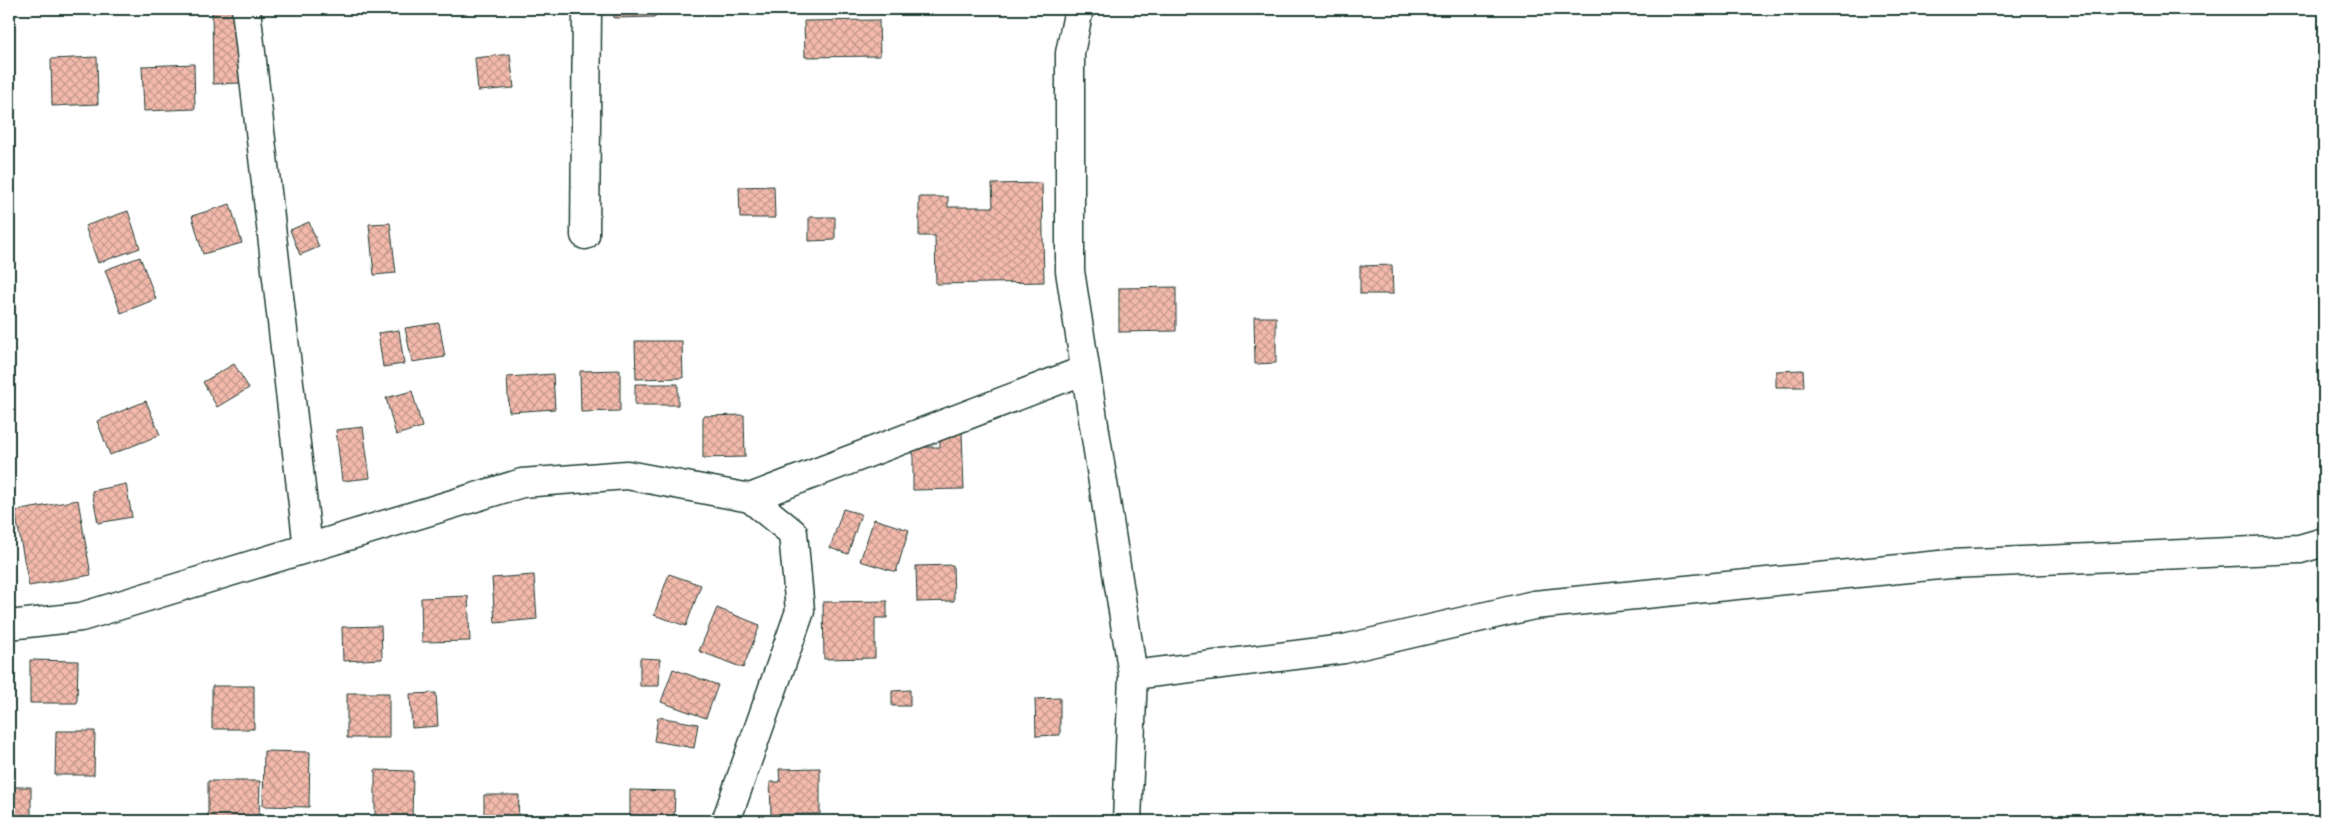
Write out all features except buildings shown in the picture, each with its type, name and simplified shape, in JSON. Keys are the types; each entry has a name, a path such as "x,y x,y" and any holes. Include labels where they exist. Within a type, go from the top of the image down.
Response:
{"street":[{"path":"246,9 308,548"},
{"path":"585,236 586,9"},
{"path":"1079,9 1070,53 1070,271 1133,675 1127,821"},
{"path":"750,498 1085,370"},
{"path":"9,625 81,617 522,483 626,475 750,498 793,533 800,611 726,821"},
{"path":"1133,675 1344,649 1534,605 1950,564 2300,549 2324,542"}]}
